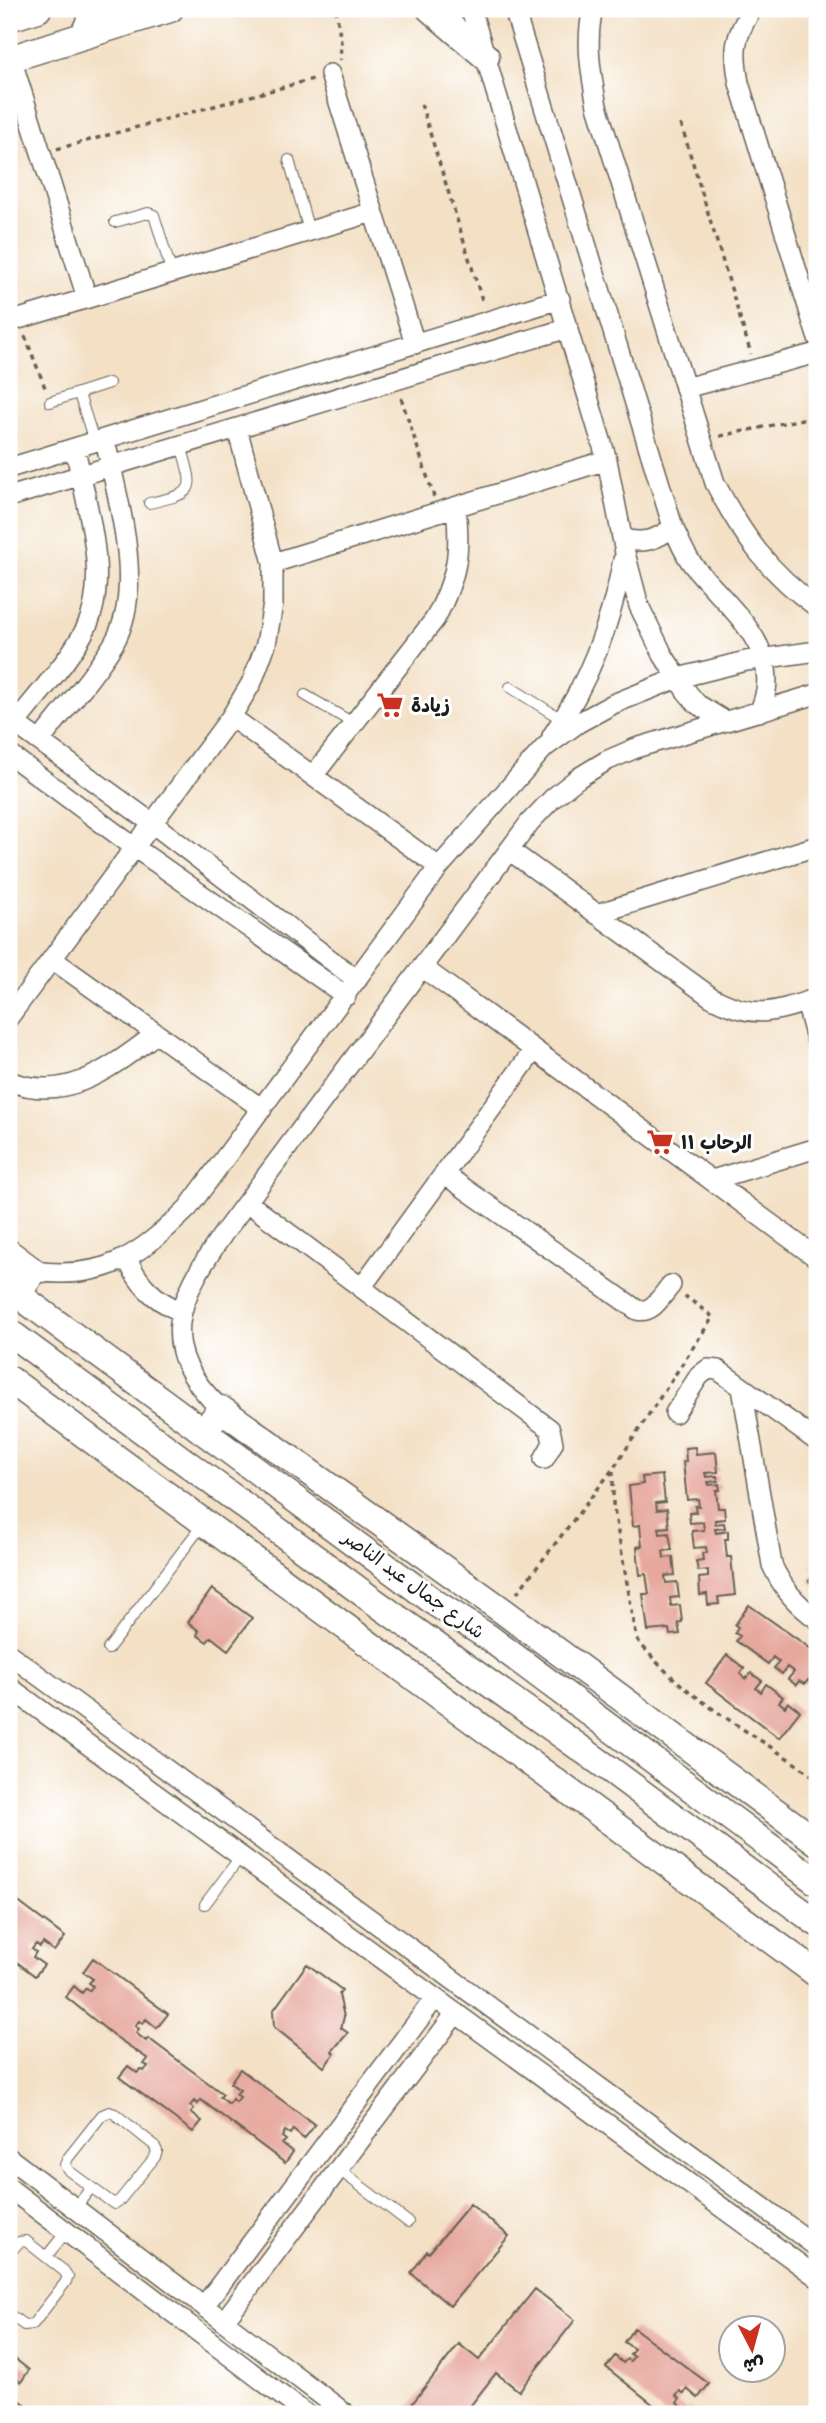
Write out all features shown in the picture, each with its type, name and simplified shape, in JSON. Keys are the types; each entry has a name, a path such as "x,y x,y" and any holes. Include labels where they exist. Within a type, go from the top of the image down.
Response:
{"main road":[{"path":"9,18 38,9"},
{"path":"83,36 95,9"},
{"path":"10,58 170,9"},
{"path":"430,9 486,57"},
{"path":"9,1253 33,1271 13,1292"},
{"name":"شارع جمال عبد الناصر","path":"13,1292 438,1604 488,1637 817,1882"},
{"name":"شارع جمال عبد الناصر","path":"9,1332 817,1923"},
{"path":"9,1379 817,1974"},
{"path":"204,1431 221,1409 503,1611 817,1842"},
{"path":"417,1632 438,1604"},
{"path":"466,1667 488,1637"},
{"path":"583,1802 608,1769"}],"street":[{"path":"471,9 607,460 639,606 650,631 697,704 724,721"},
{"path":"514,9 673,527 691,562 737,614 764,658 768,685 759,712"},
{"path":"593,9 589,62 597,106 715,483 736,524 763,560 796,592 817,607"},
{"path":"752,9 739,30 734,56 739,83 817,337"},
{"path":"10,58 87,298"},
{"path":"330,74 415,344"},
{"path":"14,321 373,212"},
{"path":"9,468 560,299"},
{"path":"9,497 568,328"},
{"path":"685,388 817,354"},
{"path":"9,1017 231,717 252,682 266,643 273,604 274,563 237,428"},
{"path":"40,741 114,642 125,616 130,589 129,561 110,467 99,440"},
{"path":"75,448 98,567 94,610 74,648 12,722 152,823 352,988"},
{"path":"274,563 607,460"},
{"path":"313,776 435,619 456,569 460,542 447,509"},
{"path":"624,546 650,541 673,527"},
{"path":"33,1271 81,1273 105,1268 127,1258 159,1235 188,1208 439,867 545,747 563,720 581,689 604,634 618,588 624,546"},
{"path":"545,747 578,723 613,704 678,678 725,665 817,651"},
{"path":"221,1409 198,1385 183,1356 179,1334 180,1311 206,1258 530,822 553,798 597,767 636,748 817,694"},
{"path":"231,717 439,867"},
{"path":"9,754 134,847 352,988"},
{"path":"596,914 817,846"},
{"path":"509,850 710,998 731,1008 753,1013 775,1012 812,1000 817,1042"},
{"path":"52,959 262,1109"},
{"path":"422,967 817,1258"},
{"path":"9,1082 21,1086 54,1088 87,1081 156,1034"},
{"path":"361,1288 534,1050"},
{"path":"712,1180 817,1148"},
{"path":"444,1174 637,1310 644,1312 651,1308 671,1285"},
{"path":"247,1202 550,1429 553,1443 544,1459"},
{"path":"127,1258 133,1272 147,1291 166,1305 180,1311"},
{"path":"675,1413 699,1376 708,1369 718,1370 817,1441"},
{"path":"742,1388 772,1565 780,1584 793,1600 817,1619"},
{"path":"9,1654 817,2247"},
{"path":"9,1687 817,2277"},
{"path":"364,1946 379,1925"},
{"path":"204,2306 435,1998"},
{"path":"224,2321 456,2013"},
{"path":"525,2064 539,2043"},
{"path":"9,2158 346,2414"},
{"path":"9,2188 306,2414"},
{"path":"124,2276 139,2256"},
{"path":"283,2397 298,2378"}],"lane":[{"path":"289,160 309,231"},
{"path":"115,222 148,213 154,215 172,273"},
{"path":"50,402 109,383"},
{"path":"79,394 99,440"},
{"path":"149,503 184,495 189,490 191,482 181,445"},
{"path":"510,687 563,720"},
{"path":"305,695 353,723"},
{"path":"108,1649 204,1524"},
{"path":"205,1904 241,1856"},
{"path":"112,2113 154,2145 157,2154 118,2202 111,2203 91,2188 69,2171 66,2161 103,2115 112,2113"},
{"path":"338,2169 408,2222"},
{"path":"75,2208 91,2188"},
{"path":"46,2257 66,2232"},
{"path":"9,2254 22,2241 67,2274 65,2283 30,2325 24,2325 9,2314"},
{"path":"506,2414 517,2414"}],"path":[{"path":"41,153 330,74 340,62 341,43 336,9"},
{"path":"421,104 489,321"},
{"path":"681,124 756,370"},
{"path":"14,321 50,402"},
{"path":"396,380 447,509"},
{"path":"701,440 817,416"},
{"path":"503,1611 613,1469 713,1317 671,1285"},
{"path":"613,1469 613,1504 637,1639 649,1656 716,1710 817,1779"}],"building":[{"path":"695,1447 696,1454 716,1452 718,1472 705,1473 706,1477 717,1476 718,1481 708,1482 709,1485 719,1484 720,1490 716,1490 718,1508 724,1508 725,1519 715,1520 715,1524 724,1523 725,1528 715,1529 716,1533 728,1531 728,1539 725,1539 727,1557 731,1557 735,1595 718,1597 719,1604 708,1605 707,1594 700,1595 699,1578 708,1577 708,1570 698,1571 696,1561 703,1560 702,1553 707,1553 706,1547 694,1548 692,1531 704,1530 703,1522 690,1523 689,1513 696,1512 695,1506 699,1506 698,1499 687,1500 683,1462 686,1461 685,1448"},
{"path":"662,1475 665,1502 656,1503 657,1510 667,1509 669,1527 659,1528 660,1534 669,1533 672,1550 663,1551 664,1558 673,1557 675,1575 665,1576 666,1583 677,1582 679,1597 670,1598 671,1606 680,1605 682,1622 678,1623 680,1634 670,1635 669,1629 648,1631 643,1594 649,1594 646,1574 640,1575 637,1547 642,1546 640,1525 633,1526 629,1486 643,1484 642,1477"},
{"path":"817,1571 817,1588 809,1581"},
{"path":"212,1589 252,1618 228,1650 211,1637 207,1642 197,1635 199,1631 188,1622"},
{"path":"749,1605 817,1653 817,1671 810,1681 805,1684 799,1681 796,1685 788,1679 794,1672 787,1667 782,1674 774,1668 779,1662 773,1657 768,1664 736,1641 740,1636 735,1633 738,1627 735,1625"},
{"path":"727,1655 744,1668 740,1674 746,1679 751,1673 762,1681 756,1688 761,1692 766,1684 783,1697 779,1702 785,1707 788,1702 800,1711 779,1738 706,1683"},
{"path":"9,1895 65,1937 54,1951 43,1943 40,1947 36,1944 32,1949 36,1952 33,1957 44,1965 35,1976 9,1956"},
{"path":"93,1958 168,2014 157,2028 146,2019 143,2024 139,2021 135,2026 139,2029 136,2033 146,2041 148,2038 223,2094 220,2097 229,2104 232,2099 236,2102 240,2097 236,2094 240,2090 230,2083 240,2069 315,2125 304,2139 293,2130 290,2134 285,2131 282,2137 286,2140 282,2144 293,2152 285,2163 201,2100 198,2104 194,2101 190,2106 194,2109 191,2113 202,2121 193,2132 119,2077 128,2066 137,2073 141,2069 144,2071 148,2066 144,2064 148,2059 66,1997 74,1986 82,1993 93,1986 89,1983 93,1979 83,1972"},
{"path":"307,1964 342,1990 339,1995 344,2017 341,2028 348,2033 332,2051 334,2054 324,2067 274,2027 273,2011"},
{"path":"470,2204 509,2236 450,2306 411,2273 427,2251 429,2253"},
{"path":"535,2289 575,2320 519,2391 496,2373 464,2414 404,2414 459,2344 479,2360"},
{"path":"634,2328 709,2384 698,2398 687,2389 684,2394 680,2391 676,2396 680,2399 677,2403 687,2411 689,2408 697,2414 665,2414 606,2367 615,2356 623,2363 634,2356 630,2354 634,2349 624,2342"},
{"path":"9,2354 29,2370 21,2382 11,2375 9,2377"},
{"path":"9,2394 36,2412 35,2414 9,2412"}],"place":[{"name":"زيادة","path":"390,705"},
{"name":"الرحاب ١١","path":"660,1142"}]}
